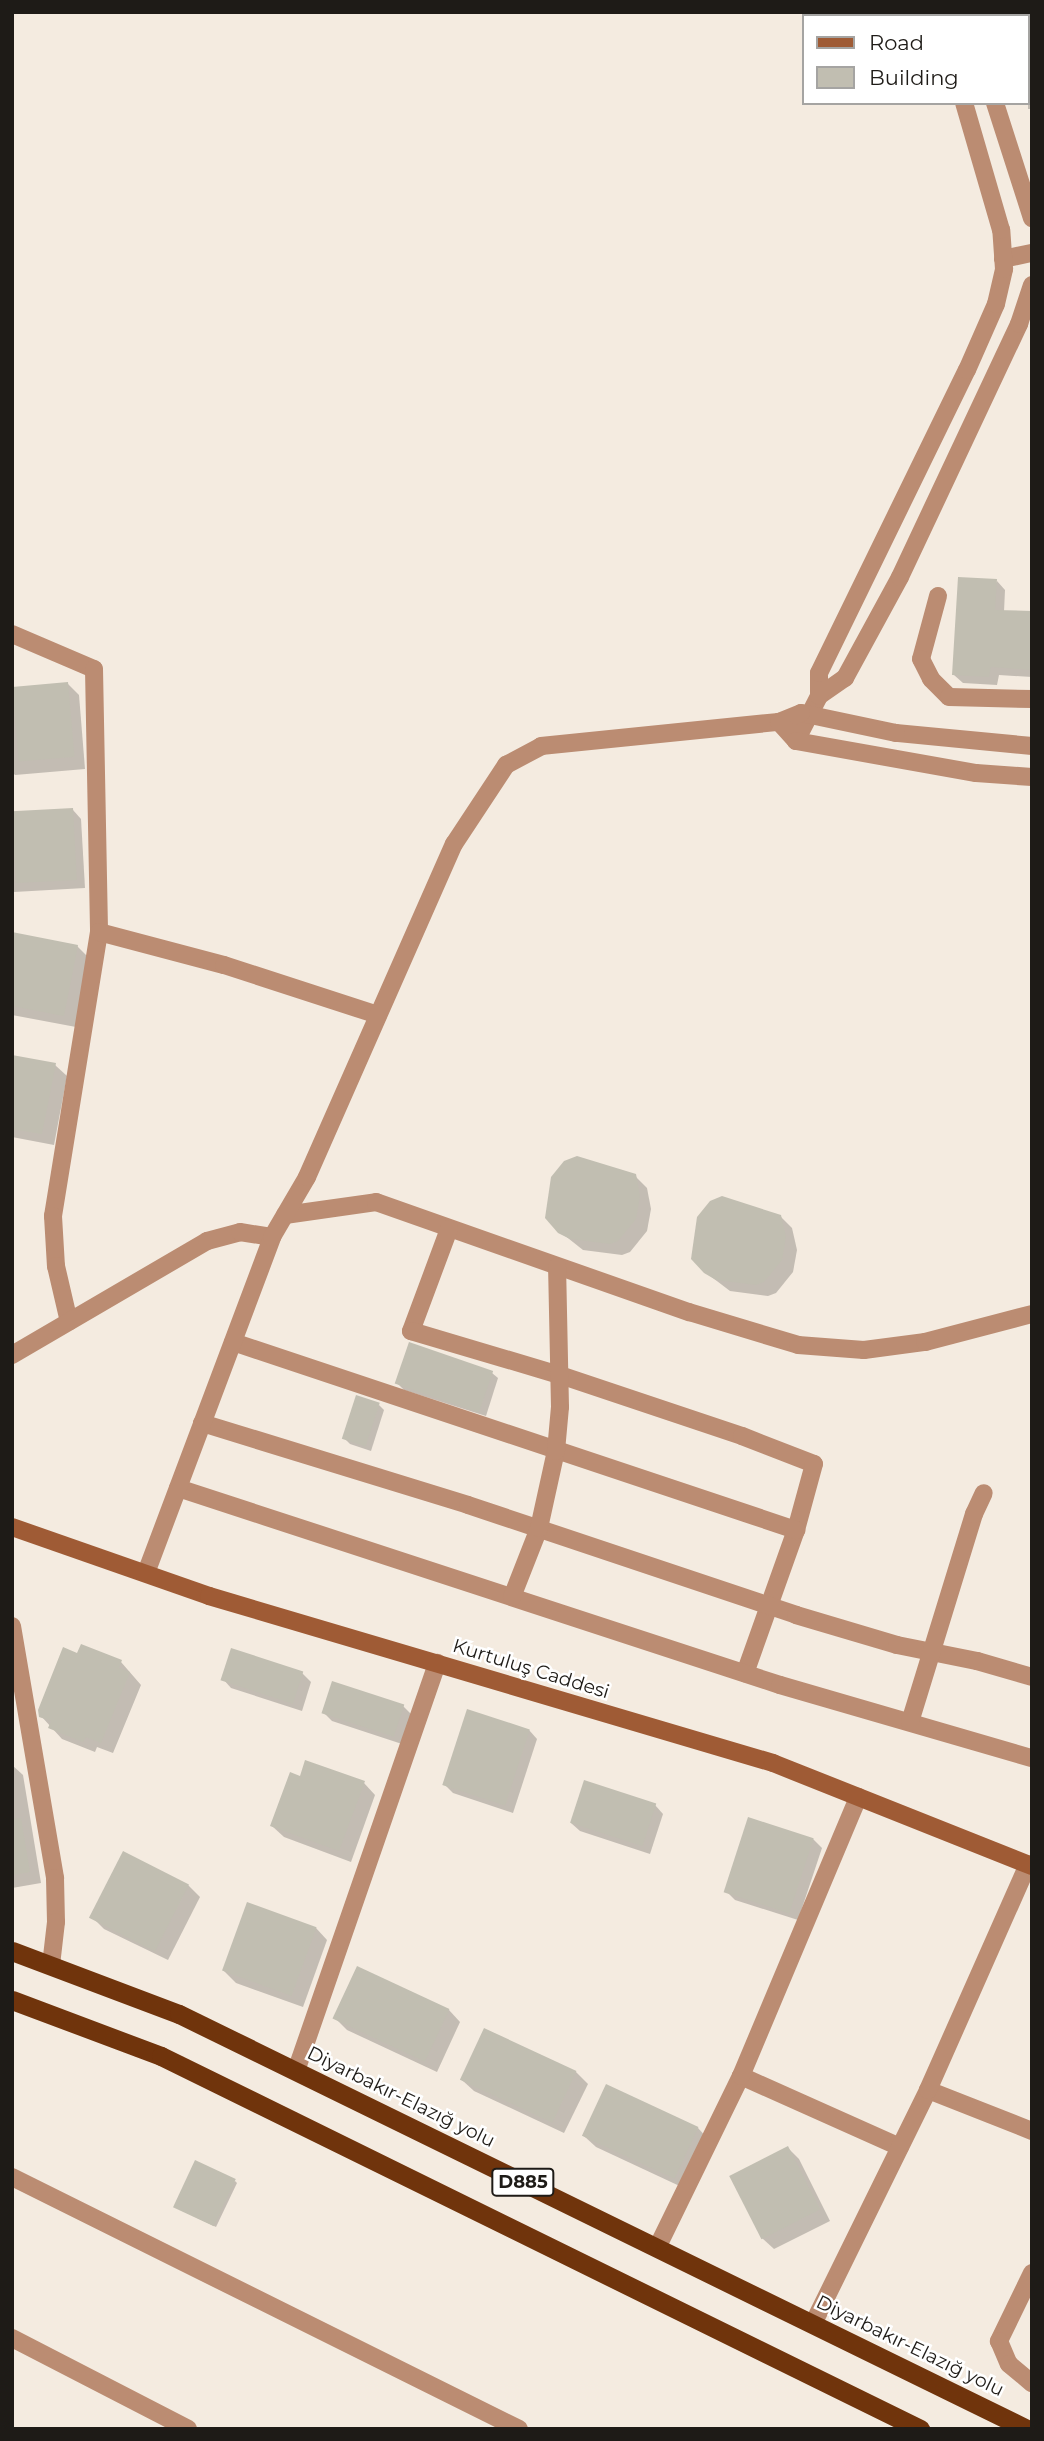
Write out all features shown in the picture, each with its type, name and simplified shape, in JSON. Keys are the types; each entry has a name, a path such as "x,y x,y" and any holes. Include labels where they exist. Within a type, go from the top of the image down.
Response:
{"highway":[{"name":"Diyarbakır-Elazığ yolu","path":"12,1951 179,2014 813,2324 1028,2424"},
{"name":"D885","path":"12,2000 160,2056 920,2429"}],"main road":[{"name":"Kurtuluş Caddesi","path":"12,1527 209,1596 773,1763 1030,1865"}],"street":[{"path":"796,741 819,696 819,673 967,370 996,304 1003,260 1001,230 965,105"},
{"path":"996,105 1032,218"},
{"path":"1003,260 1032,253"},
{"path":"819,696 845,678 900,577 1019,324 1032,285"},
{"path":"938,596 921,659 931,679 948,697 1032,699"},
{"path":"12,634 94,669 99,932 53,1216 56,1266 69,1322"},
{"path":"146,1573 272,1237 307,1177 454,844 506,765 541,746 779,722 801,713 896,733 1032,745"},
{"path":"779,722 796,741 976,773 1032,777"},
{"path":"99,932 224,965 379,1015"},
{"path":"285,1215 376,1202 557,1267 798,1345 864,1350 913,1344 1032,1314"},
{"path":"449,1229 411,1331 561,1375 814,1464 796,1530 745,1672"},
{"path":"12,1355 207,1241 240,1232 272,1237"},
{"path":"512,1597 538,1528 556,1451 561,1375 557,1267"},
{"path":"233,1342 796,1530"},
{"path":"202,1423 538,1528 768,1606 898,1645 1032,1677"},
{"path":"178,1488 745,1672 1032,1758"},
{"path":"910,1722 974,1514 984,1493"},
{"path":"12,1626 55,1878 56,1922 51,1965"},
{"path":"296,2071 437,1663"},
{"path":"657,2248 741,2076 858,1797"},
{"path":"813,2324 928,2090 1030,1865"},
{"path":"741,2076 900,2147"},
{"path":"928,2090 1032,2131"},
{"path":"12,2177 519,2429"},
{"path":"1032,2273 999,2341 1009,2364 1032,2383"},
{"path":"12,2338 188,2429"}],"building":[{"path":"958,577 997,579 995,610 1032,611 1032,670 991,667 989,677 952,675"},
{"path":"68,682 75,757 19,762 12,687"},
{"path":"73,808 77,880 16,883 12,811"},
{"path":"12,932 78,945 64,1016 12,1006"},
{"path":"12,1055 56,1063 42,1134 12,1129"},
{"path":"577,1156 636,1174 640,1196 636,1219 618,1241 610,1244 570,1239 558,1233 545,1218 551,1177 564,1161"},
{"path":"722,1196 781,1215 786,1237 782,1260 764,1282 756,1285 716,1280 704,1273 691,1259 697,1217 710,1201"},
{"path":"409,1342 493,1371 479,1413 395,1384"},
{"path":"356,1395 380,1403 366,1446 342,1439"},
{"path":"81,1644 122,1660 119,1668 130,1672 101,1743 86,1737 83,1742 48,1728 51,1721 39,1717 38,1710 63,1647 77,1653"},
{"path":"231,1648 303,1671 293,1704 220,1680"},
{"path":"332,1681 404,1704 394,1737 321,1713"},
{"path":"467,1709 530,1729 505,1805 442,1785"},
{"path":"305,1760 365,1781 339,1851 270,1826 290,1772 300,1776"},
{"path":"584,1780 656,1803 642,1846 570,1823"},
{"path":"748,1817 814,1838 789,1913 724,1892"},
{"path":"21,1818 30,1872 12,1875 12,1819"},
{"path":"123,1851 189,1885 155,1951 89,1918"},
{"path":"247,1902 317,1927 292,1996 222,1971"},
{"path":"357,1966 449,2009 425,2062 332,2019"},
{"path":"484,2028 576,2071 552,2123 460,2080"},
{"path":"606,2084 698,2127 674,2179 582,2136"},
{"path":"788,2146 820,2209 761,2239 729,2176"},
{"path":"195,2160 236,2179 214,2226 173,2207"}]}
